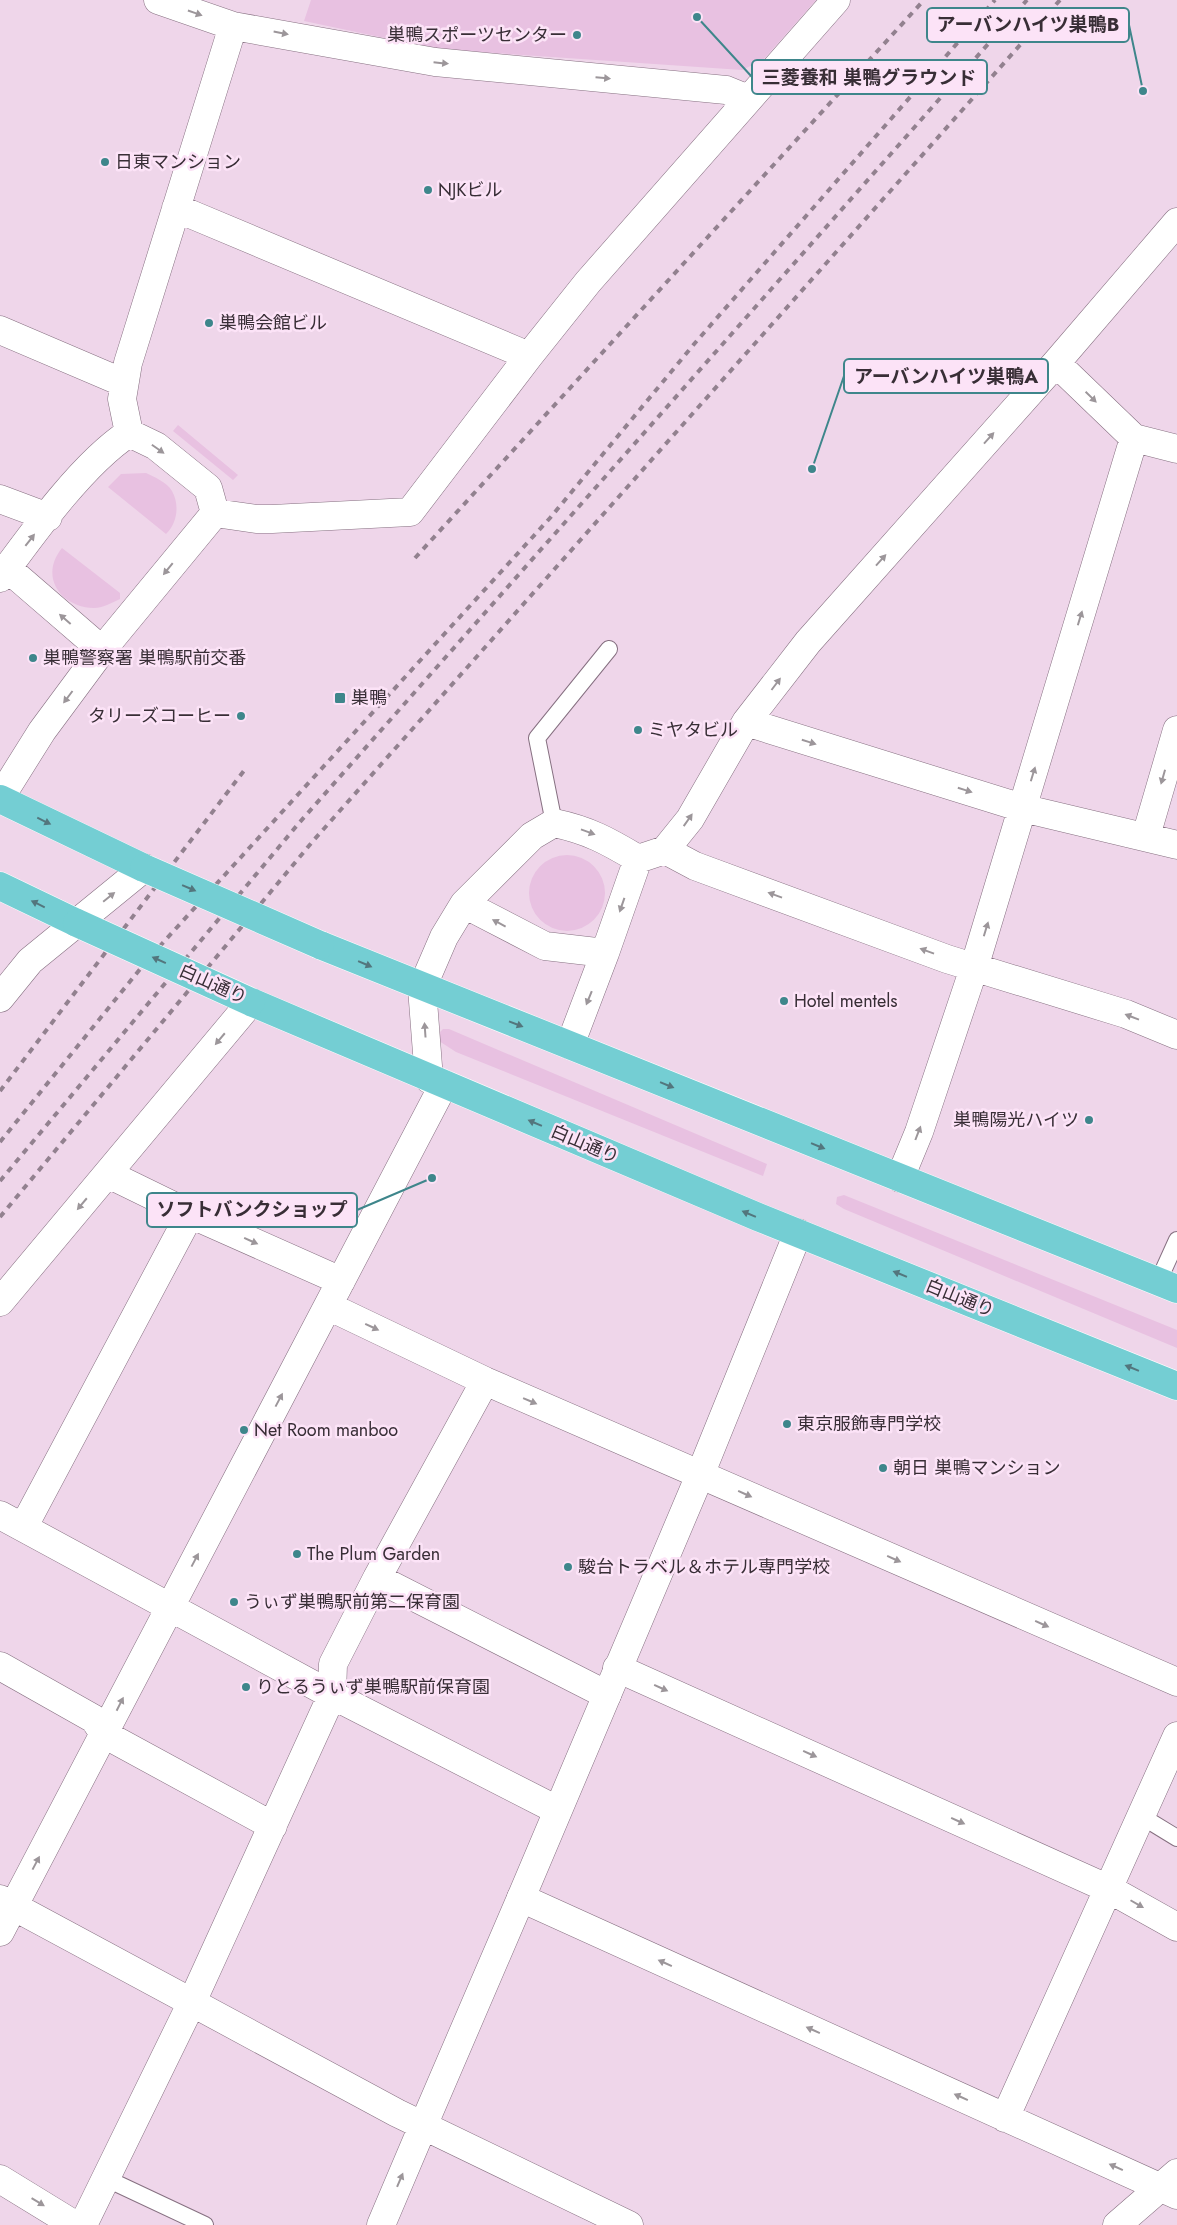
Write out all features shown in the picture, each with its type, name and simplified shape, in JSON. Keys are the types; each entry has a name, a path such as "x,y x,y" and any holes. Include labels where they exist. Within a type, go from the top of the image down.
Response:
{"highway":[{"path":"0,799 144,868 422,988 570,1045 1167,1285"},
{"name":"白山通り","path":"0,886 251,1002 436,1082 1177,1386"}],"street":[{"path":"158,0 233,26 435,62 726,90 748,99"},
{"path":"215,513 256,519 272,519 410,512 677,167 748,99 836,0"},
{"path":"129,433 122,399 128,363 233,26"},
{"path":"176,208 529,356"},
{"path":"0,1932 7,1903 104,1734 328,1306 436,1082 422,988 444,937 464,904 532,836 554,822 600,836 638,859 665,850 690,819 746,722 808,642 1056,363 1177,222"},
{"path":"0,330 124,383"},
{"path":"1056,363 1134,438 1177,449"},
{"path":"129,433 156,446 208,488 215,513"},
{"path":"102,650 4,573 48,517 112,444 129,433"},
{"path":"900,1178 919,1132 974,968 1134,438"},
{"path":"0,499 48,517"},
{"path":"0,799 42,731 102,650 215,513"},
{"path":"746,722 1022,808 1146,836 1177,845"},
{"path":"1146,836 1177,730"},
{"path":"665,850 695,866 974,968 1126,1014 1177,1035"},
{"path":"570,1045 638,859"},
{"path":"0,998 30,961 144,868"},
{"path":"464,904 545,946 605,953"},
{"path":"0,1302 251,1002"},
{"path":"108,1174 190,1214 341,1281"},
{"path":"190,1214 7,1521 171,1606 332,1694 557,1810"},
{"path":"381,2225 522,1898 557,1810 700,1475 798,1232"},
{"path":"328,1306 485,1382 1177,1682"},
{"path":"83,2225 192,2002 332,1694 333,1664 377,1578 485,1382"},
{"path":"377,1578 607,1695"},
{"path":"0,1666 94,1719 104,1734 273,1826"},
{"path":"617,1668 1109,1889 1177,1928"},
{"path":"1005,2118 1177,1736"},
{"path":"522,1898 1005,2118 1172,2185"},
{"path":"7,1903 423,2126 629,2225"},
{"path":"0,2179 75,2225"},
{"path":"1117,2225 1172,2185"}],"lane":[{"path":"554,822 536,738 609,648"},
{"path":"1167,1285 1177,1240"},
{"path":"1142,1816 1177,1838"},
{"path":"105,2178 205,2225"}],"shaded area":[{"name":"巣鴨スポーツセンター","path":"311,0 816,0 763,60 742,70 437,49 304,21"},
{"path":"178,425 238,475 233,480 173,431"},
{"path":"146,473 167,485 172,491 176,502 175,520 166,534 108,487 121,474"},
{"path":"62,548 120,593 120,599 94,608 71,602 63,596 53,579 55,559"},
{"path":"575,855 588,861 599,872 605,885 603,908 588,925 575,931 559,931 546,925 531,908 529,885 535,872 552,857"},
{"path":"443,1029 449,1029 767,1164 763,1176 456,1052 439,1041 438,1034"},
{"path":"844,1195 1177,1330 1177,1348 844,1209 836,1204 837,1197"}],"railway":[{"path":"415,558 924,0"},
{"path":"0,1142 149,958 550,518 695,343 995,0"},
{"path":"0,1181 299,823 1027,0"},
{"path":"0,1217 313,841 1060,0"},
{"path":"0,1091 246,768"}],"place":[{"name":"三菱養和 巣鴨グラウンド","path":"697,17"},
{"name":"巣鴨スポーツセンター","path":"577,35"},
{"name":"アーバンハイツ巣鴨B","path":"1143,91"},
{"name":"日東マンション","path":"105,162"},
{"name":"NJKビル","path":"428,190"},
{"name":"巣鴨会館ビル","path":"209,323"},
{"name":"アーバンハイツ巣鴨A","path":"812,469"},
{"name":"巣鴨警察署 巣鴨駅前交番","path":"33,658"},
{"name":"巣鴨","path":"340,698"},
{"name":"タリーズコーヒー","path":"241,716"},
{"name":"ミヤタビル","path":"638,730"},
{"name":"Hotel mentels","path":"784,1001"},
{"name":"巣鴨陽光ハイツ","path":"1089,1120"},
{"name":"ソフトバンクショップ","path":"432,1178"},
{"name":"東京服飾専門学校","path":"787,1424"},
{"name":"Net Room manboo","path":"244,1430"},
{"name":"朝日 巣鴨マンション","path":"883,1468"},
{"name":"The Plum Garden","path":"297,1554"},
{"name":"駿台トラベル＆ホテル専門学校","path":"568,1567"},
{"name":"うぃず巣鴨駅前第二保育園","path":"234,1602"},
{"name":"りとるうぃず巣鴨駅前保育園","path":"246,1687"}]}
